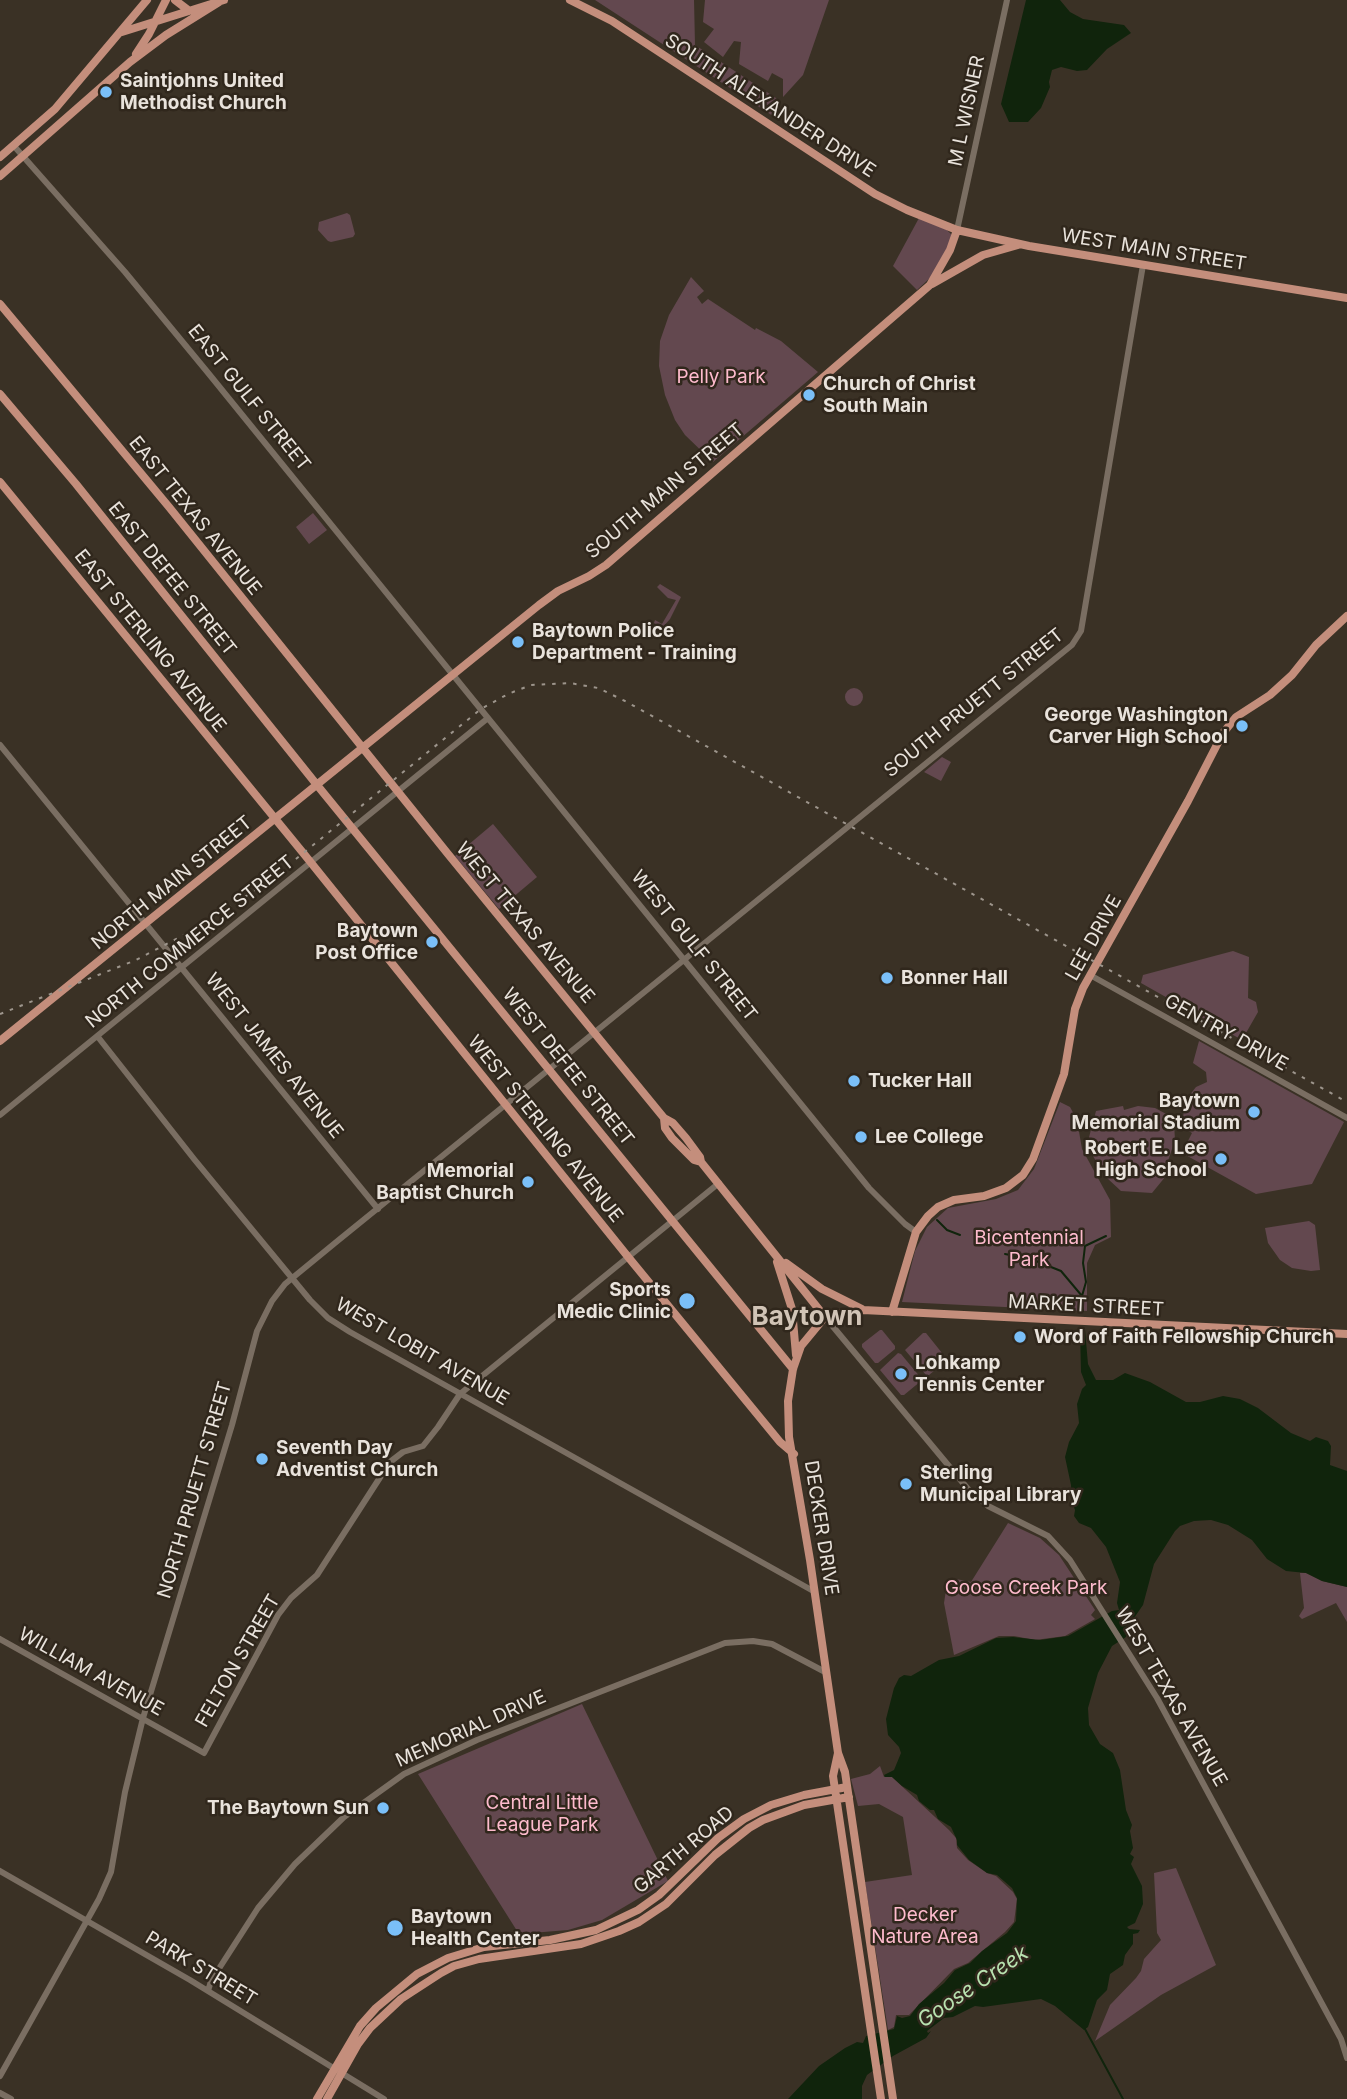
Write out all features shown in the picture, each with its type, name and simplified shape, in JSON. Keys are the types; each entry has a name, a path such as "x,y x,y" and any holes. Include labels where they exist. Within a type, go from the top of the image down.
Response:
{"main road":[{"path":"0,157 55,109 147,0"},
{"path":"130,62 149,34 166,0"},
{"path":"175,0 188,10"},
{"name":"SOUTH ALEXANDER DRIVE","path":"570,0 642,40 876,194 957,230"},
{"path":"122,32 221,1"},
{"path":"0,176 130,62 166,35 221,1"},
{"name":"WEST MAIN STREET","path":"957,230 1021,244 1347,298"},
{"name":"SOUTH MAIN STREET","path":"364,748 558,591 606,565 930,285 950,250 957,230"},
{"path":"930,285 983,254 1021,244"},
{"name":"EAST TEXAS AVENUE","path":"0,304 364,748"},
{"name":"EAST DEFEE STREET","path":"0,394 76,484 317,785"},
{"name":"EAST STERLING AVENUE","path":"0,482 275,820"},
{"name":"LEE DRIVE","path":"892,1312 921,1223 938,1207 954,1200 984,1196 1006,1188 1023,1175 1032,1159 1064,1074 1076,1009 1090,975 1231,722 1276,690 1316,645 1347,616"},
{"name":"NORTH MAIN STREET","path":"0,1041 364,748"},
{"name":"WEST TEXAS AVENUE","path":"364,748 447,854 664,1118 672,1138 719,1183 825,1317"},
{"name":"WEST DEFEE STREET","path":"317,785 793,1369"},
{"name":"WEST STERLING AVENUE","path":"275,820 779,1442 794,1454"},
{"path":"773,1253 817,1285 863,1310"},
{"path":"773,1253 792,1309 796,1357"},
{"name":"MARKET STREET","path":"825,1317 863,1310 1347,1334"},
{"name":"DECKER DRIVE","path":"825,1317 796,1357 788,1404 789,1437 794,1454 838,1753 848,1787 893,2099"},
{"name":"DECKER DRIVE","path":"838,1753 833,1776 881,2099"},
{"name":"GARTH ROAD","path":"327,2099 337,2071 360,2026 376,2008 417,1974 448,1958 484,1947 565,1942 581,1944 635,1924 666,1904 726,1846 763,1820 836,1794 848,1787"},
{"name":"GARTH ROAD","path":"317,2099 370,2028 424,1982 454,1966 565,1942 630,1914 674,1883 718,1838 744,1819 771,1805 804,1795 836,1794 849,1797"},
{"path":"718,1838 726,1846"},
{"path":"674,1883 681,1890"},
{"path":"630,1914 635,1924"},
{"path":"448,1958 454,1966"},
{"path":"395,1991 401,1999"}],"street":[{"name":"M L WISNER","path":"957,230 1007,0"},
{"name":"EAST GULF STREET","path":"14,146 125,272 453,675"},
{"name":"SOUTH PRUETT STREET","path":"595,1031 1042,670 1078,638 1143,265"},
{"name":"WEST GULF STREET","path":"453,675 869,1188 916,1232"},
{"name":"NORTH COMMERCE STREET","path":"0,1115 488,718"},
{"name":"WEST JAMES AVENUE","path":"0,745 378,1209"},
{"name":"GENTRY DRIVE","path":"1090,975 1347,1118"},
{"name":"NORTH PRUETT STREET","path":"0,2077 111,1872 125,1791 143,1718 232,1425 257,1331 272,1301 292,1278 595,1031"},
{"name":"WEST LOBIT AVENUE","path":"97,1037 194,1159 328,1318 815,1592"},
{"name":"FELTON STREET","path":"204,1753 285,1605 322,1569 390,1462 403,1452 423,1446 460,1394 719,1183"},
{"name":"WEST TEXAS AVENUE","path":"825,1317 958,1479 988,1506 1029,1525 1055,1543 1070,1560 1157,1698 1341,2039 1347,2058"},
{"name":"WILLIAM AVENUE","path":"0,1639 204,1753"},
{"name":"MEMORIAL DRIVE","path":"208,1991 211,1981 258,1909 295,1864 344,1817 394,1780 477,1740 725,1643 753,1641 772,1644 827,1672"},
{"name":"PARK STREET","path":"0,1871 87,1919 384,2099"},
{"name":"WEST TEXAS AVENUE","path":"1341,2039 1347,2046"},
{"path":"0,2093 11,2099"}],"green space":[{"path":"595,0 694,0 695,45 779,100 773,116"},
{"path":"705,0 829,0 803,75 783,97 783,79 772,73 768,81 739,64 741,42 734,41 723,57 704,42 714,29 703,22"},
{"path":"347,213 355,234 353,237 328,241 318,230 319,222"},
{"path":"919,218 945,228 951,234 952,240 931,277 917,290 893,266"},
{"name":"Pelly Park","path":"691,277 704,291 697,297 702,304 708,299 755,330 756,328 781,341 818,372 713,462 685,435 675,420 665,395 659,366 660,341 669,315"},
{"path":"313,513 327,530 309,544 296,527"},
{"path":"660,584 681,597 670,619 662,628 654,623 655,620 662,624 676,600 668,598 657,587"},
{"path":"854,688 860,691 863,697 860,703 854,706 848,703 845,697 848,691"},
{"path":"942,757 951,762 941,781 924,772"},
{"path":"493,824 537,877 499,909 455,856"},
{"path":"1233,951 1249,957 1248,998 1256,1002 1258,1012 1242,1040 1141,983 1143,975"},
{"name":"Baytown Memorial Stadium","path":"1199,1041 1344,1122 1312,1184 1256,1194 1182,1153 1192,1133 1182,1127 1185,1101 1196,1087 1207,1082 1206,1072 1193,1063"},
{"name":"Bicentennial Park","path":"1060,1102 1070,1107 1077,1120 1082,1149 1110,1200 1111,1237 1095,1245 1087,1263 1087,1311 902,1302 915,1251 927,1227 948,1208 996,1199 1018,1190 1034,1169"},
{"path":"1123,1106 1124,1110 1138,1106 1155,1108 1170,1116 1174,1123 1175,1140 1166,1167 1170,1171 1152,1193 1121,1191 1107,1178 1091,1153 1088,1141 1096,1111"},
{"path":"1309,1221 1315,1225 1320,1270 1292,1268 1280,1260 1268,1243 1265,1228"},
{"name":"Lohkamp Tennis Center","path":"880,1330 895,1349 875,1363 862,1344"},
{"name":"Lohkamp Tennis Center","path":"926,1333 946,1358 946,1361 929,1375 926,1375 905,1350"},
{"name":"Lohkamp Tennis Center","path":"898,1353 921,1378 921,1381 904,1395 901,1395 880,1370"},
{"name":"Goose Creek Park","path":"1008,1523 1040,1538 1059,1555 1095,1610 1091,1615 1095,1619 1065,1636 1035,1640 999,1636 954,1655 944,1603 947,1584 951,1578 971,1582"},
{"path":"1300,1573 1347,1587 1347,1622 1336,1603 1302,1619 1299,1616 1304,1608"},
{"name":"Central Little League Park","path":"582,1704 668,1881 602,1920 568,1930 519,1934 418,1774"},
{"name":"Decker Nature Area","path":"880,1766 884,1777 892,1777 949,1830 956,1838 957,1848 968,1860 996,1876 1017,1899 1014,1922 1005,1932 968,1963 954,1969 909,2015 896,2015 894,2027 888,2030 865,1882 912,1875 903,1817 879,1804 858,1806 851,1779 870,1774"},
{"path":"1176,1868 1216,1965 1161,1995 1095,2041 1110,2005 1136,1978 1144,1959 1161,1940 1157,1933 1154,1873"}],"water":[{"path":"1026,0 1060,0 1070,12 1083,19 1124,25 1131,33 1107,49 1087,70 1077,71 1061,67 1052,70 1050,87 1041,108 1028,122 1009,122 1001,104"},
{"name":"Goose Creek","path":"1080,1330 1085,1330 1088,1364 1096,1380 1113,1380 1125,1373 1150,1382 1186,1402 1200,1402 1223,1396 1240,1399 1258,1408 1291,1433 1310,1441 1316,1437 1328,1441 1331,1446 1330,1465 1347,1471 1347,1587 1322,1581 1306,1573 1286,1571 1267,1559 1252,1540 1228,1525 1211,1520 1194,1521 1180,1526 1154,1564 1143,1605 1127,1628 1126,1637 1112,1646 1098,1673 1088,1708 1089,1725 1100,1744 1113,1753 1120,1770 1126,1810 1132,1825 1130,1831 1133,1848 1130,1854 1134,1857 1131,1864 1142,1886 1143,1904 1135,1923 1127,1927 1140,1930 1133,1934 1133,1944 1125,1955 1123,1965 1110,1974 1107,1990 1097,2000 1088,2027 1084,2030 1055,2006 1041,1999 975,2006 953,2017 944,2018 927,2031 931,2031 926,2038 893,2056 867,2075 862,2086 862,2099 788,2099 819,2066 845,2048 857,2042 863,2043 866,2036 894,2029 897,2016 910,2016 955,1970 970,1963 1007,1933 1016,1921 1017,1898 1012,1888 997,1875 987,1873 969,1860 957,1845 951,1827 938,1819 934,1810 919,1801 917,1795 892,1777 885,1777 884,1775 894,1770 901,1753 888,1735 886,1719 894,1688 899,1678 904,1675 911,1676 939,1660 959,1656 996,1638 1040,1640 1068,1636 1112,1611 1119,1610 1117,1603 1120,1582 1106,1547 1091,1528 1079,1523 1074,1516 1065,1457 1079,1423 1077,1404 1086,1385 1081,1372"}],"waterway":[{"path":"937,1220 947,1230 960,1235"},
{"path":"1082,1296 1086,1282 1083,1263 1085,1246 1106,1236"},
{"path":"1005,1254 1031,1259 1061,1271 1082,1296 1083,1311"},
{"path":"1085,2029 1123,2099"}],"railway":[{"path":"0,1014 136,960 203,925 270,880 481,709 531,685 570,683 598,688 625,701 1347,1102"}],"place":[{"name":"Saintjohns United Methodist Church","path":"106,92"},
{"name":"Church of Christ South Main","path":"809,395"},
{"name":"Baytown Police Department - Training","path":"518,642"},
{"name":"George Washington Carver High School","path":"1242,726"},
{"name":"Baytown Post Office","path":"432,942"},
{"name":"Bonner Hall","path":"887,978"},
{"name":"Tucker Hall","path":"854,1081"},
{"name":"Baytown Memorial Stadium","path":"1254,1112"},
{"name":"Lee College","path":"861,1137"},
{"name":"Robert E. Lee High School","path":"1221,1159"},
{"name":"Memorial Baptist Church","path":"528,1182"},
{"name":"Sports Medic Clinic","path":"687,1301"},
{"name":"Word of Faith Fellowship Church","path":"1020,1337"},
{"name":"Lohkamp Tennis Center","path":"901,1374"},
{"name":"Seventh Day Adventist Church","path":"262,1459"},
{"name":"Sterling Municipal Library","path":"906,1484"},
{"name":"The Baytown Sun","path":"383,1808"},
{"name":"Baytown Health Center","path":"395,1928"}],"district":[{"name":"Baytown","path":"807,1317"}]}
